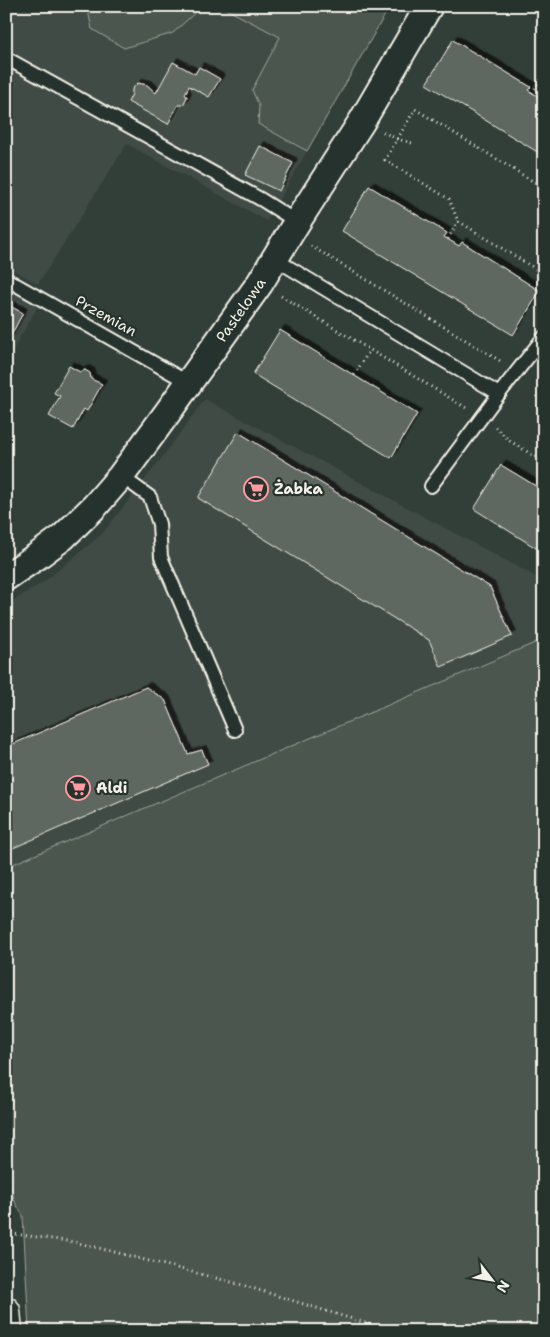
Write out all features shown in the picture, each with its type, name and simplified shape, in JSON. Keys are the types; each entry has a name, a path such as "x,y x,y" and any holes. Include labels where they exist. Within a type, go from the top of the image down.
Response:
{"main road":[{"path":"6,1311 8,1331"}],"street":[{"name":"Pastelowa","path":"6,577 36,558 63,537 95,506 121,476 190,383 260,283 362,121 429,6"}],"lane":[{"path":"6,58 253,195 297,222"},
{"path":"275,259 499,394"},
{"name":"Przemian","path":"6,279 190,383"},
{"path":"431,486 544,337"},
{"path":"121,476 150,497 159,524 161,557 235,730"}],"path":[{"path":"532,93 544,75"},
{"path":"544,188 415,109 385,160 449,199 458,221 544,274"},
{"path":"362,121 397,139 412,143"},
{"path":"448,239 458,221"},
{"path":"310,246 505,364"},
{"path":"281,296 471,411"},
{"path":"354,375 370,350"},
{"path":"492,425 510,441 544,462"},
{"path":"6,1233 75,1242 162,1264 239,1284 391,1331"}],"shaded area":[{"path":"6,6 390,6 267,221 127,144 38,284 6,266"},
{"path":"87,6 202,6 173,33 124,48 92,29"},
{"path":"220,6 390,6 307,151 258,124 259,106 252,90 280,37"},
{"path":"6,288 38,306 6,362"},
{"path":"205,399 544,581 544,639 6,867 6,605 45,581 102,534"},
{"path":"544,639 544,1331 29,1331 23,1216 15,1202 6,1170 6,867"}],"building":[{"path":"453,40 531,87 528,90 544,100 544,156 426,84"},
{"path":"173,62 195,74 199,67 220,79 209,97 189,86 183,105 178,105 168,124 128,102 132,89 138,83 147,85 156,93"},
{"path":"260,146 293,163 279,191 245,175"},
{"path":"369,186 447,233 444,237 459,246 462,242 540,291 513,335 342,231"},
{"path":"6,304 23,313 8,341 6,340"},
{"path":"280,330 417,414 391,458 253,374"},
{"path":"69,366 80,372 85,370 90,373 91,379 102,384 87,411 84,409 73,429 49,416 60,396 54,393"},
{"path":"238,432 490,587 512,636 441,667 429,640 198,498"},
{"path":"501,465 544,491 544,553 474,509"},
{"name":"Aldi","path":"146,687 165,700 188,754 202,750 208,764 6,851 6,833 13,830 6,813 6,747"}],"place":[{"name":"Żabka","path":"256,489"},
{"name":"Aldi","path":"78,788"}]}
